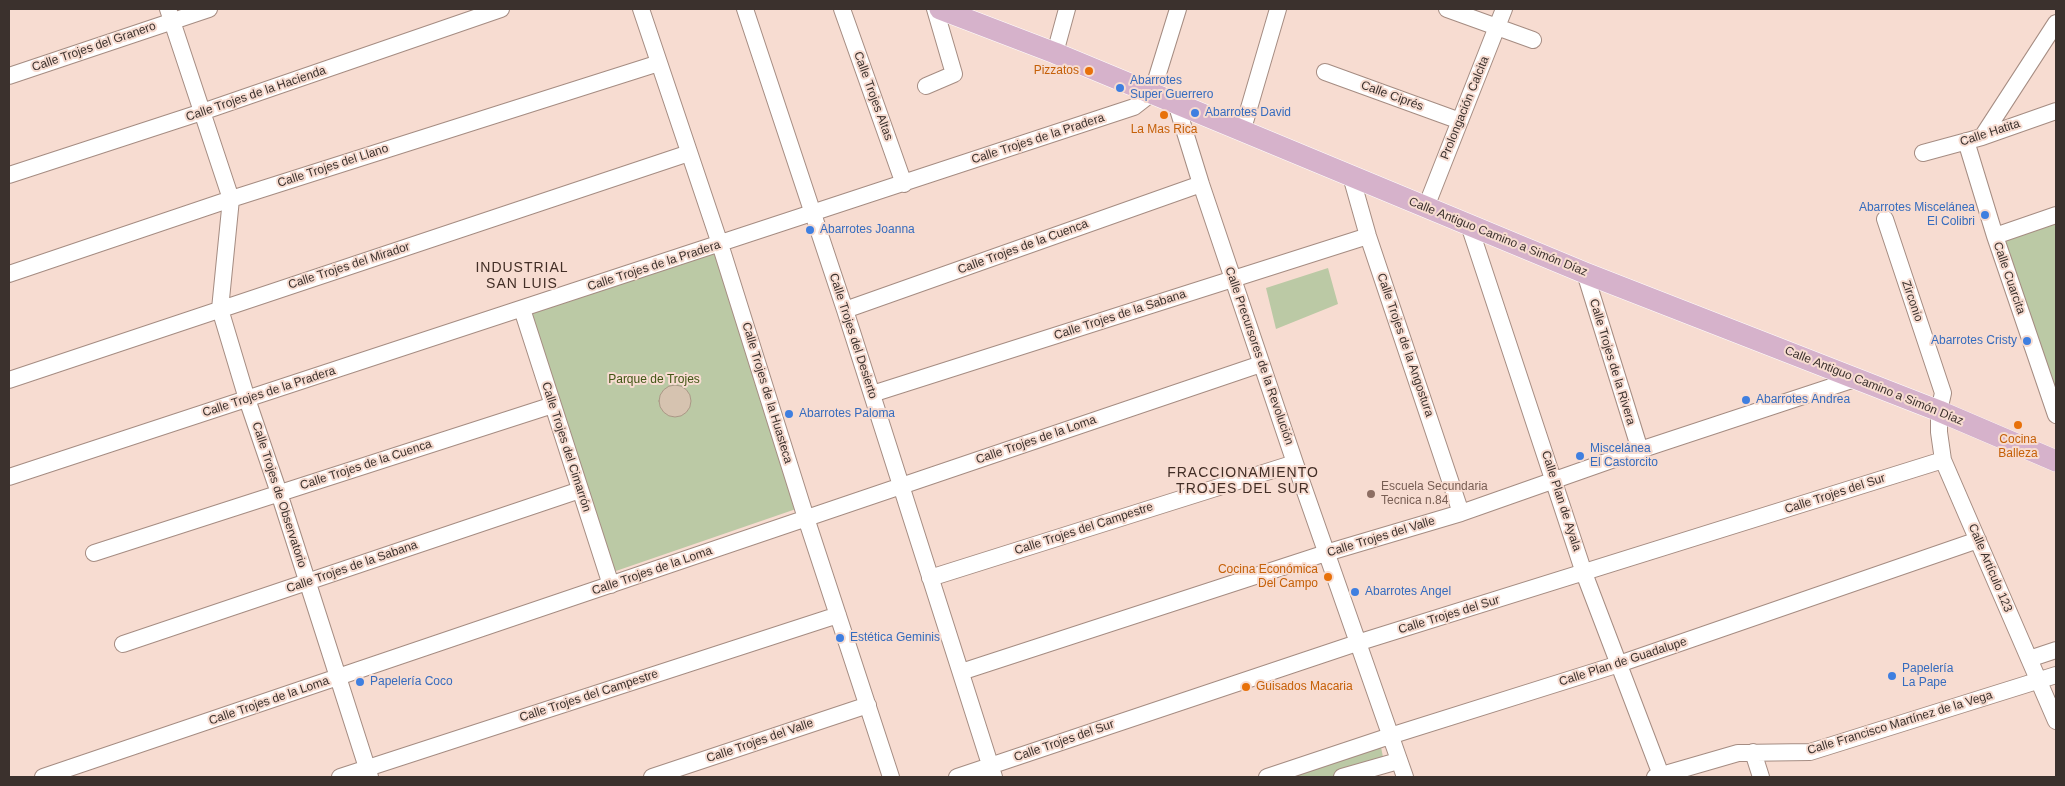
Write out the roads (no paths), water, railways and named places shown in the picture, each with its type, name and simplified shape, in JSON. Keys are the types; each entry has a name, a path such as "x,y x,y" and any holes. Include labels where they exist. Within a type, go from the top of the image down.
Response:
{"main road":[{"name":"Calle Antiguo Camino a Simón Díaz","path":"952,11 1584,273 1858,378 2056,461"}],"street":[{"name":"Calle Trojes del Granero","path":"9,76 170,14 209,9"},
{"name":"Calle Trojes de la Hacienda","path":"9,175 202,112 501,9"},
{"name":"Calle Trojes de la Huasteca","path":"641,9 720,244 806,518 891,777"},
{"name":"Calle Trojes del Desierto","path":"746,9 845,310 992,771"},
{"name":"Calle Trojes Altas","path":"842,9 904,184"},
{"path":"926,86 954,74 935,9"},
{"path":"1055,53 1067,9"},
{"path":"1152,93 1178,9"},
{"path":"1242,132 1278,9"},
{"path":"1447,9 1533,40"},
{"name":"Prolongación Calcita","path":"1426,207 1504,9"},
{"name":"Calle Trojes de Observatorio","path":"170,14 231,199 220,309 247,399 279,493 368,773"},
{"path":"1982,136 2056,23"},
{"name":"Calle Trojes del Llano","path":"9,274 231,199 659,62"},
{"name":"Calle Ciprés","path":"1325,72 1460,121"},
{"name":"Calle Trojes de la Pradera","path":"9,477 1134,107 1152,93"},
{"name":"Calle Precursores de la Revolución","path":"1176,103 1261,364 1405,777"},
{"name":"Calle Hatita","path":"1922,154 2056,111"},
{"name":"Calle Cuarcita","path":"1966,141 1995,236 2056,415"},
{"name":"Calle Trojes del Mirador","path":"9,380 689,153"},
{"name":"Calle Trojes de la Angostura","path":"1351,176 1368,236 1462,513"},
{"name":"Calle Trojes de la Cuenca","path":"845,310 1201,184"},
{"path":"1995,236 2056,215"},
{"name":"Zirconio","path":"1885,219 1943,393 1940,411"},
{"name":"Calle Plan de Ayala","path":"1469,225 1584,573 1619,664 1658,776"},
{"name":"Calle Trojes de la Sabana","path":"872,394 1368,236"},
{"name":"Calle Trojes de la Rivera","path":"1584,273 1640,450"},
{"name":"Calle Trojes del Cimarrón","path":"522,309 611,584"},
{"name":"Calle Trojes de la Loma","path":"43,777 1261,364"},
{"name":"Calle Trojes del Valle","path":"961,672 1326,553 1462,513 1640,450 1858,378"},
{"name":"Calle Trojes de la Cuenca","path":"94,553 553,404"},
{"name":"Calle Artículo 123","path":"1940,411 1939,432 1943,460 2056,721"},
{"name":"Calle Trojes del Sur","path":"957,777 992,771 1357,643 1943,460"},
{"name":"Calle Trojes del Campestre","path":"930,578 1295,463"},
{"name":"Calle Trojes de la Sabana","path":"123,644 580,490"},
{"name":"Calle Plan de Guadalupe","path":"1267,777 1619,664 1978,540"},
{"name":"Calle Trojes del Campestre","path":"340,777 368,773 838,615"},
{"path":"2029,659 2056,650"},
{"name":"Calle Francisco Martínez de la Vega","path":"1658,776 1738,753 1810,752 2056,675"},
{"name":"Calle Trojes del Valle","path":"652,777 868,704"},
{"path":"1753,752 1761,777"},
{"path":"1342,777 1398,761"}],"place":[{"name":"Pizzatos","path":"1089,71"},
{"name":"Abarrotes Super Guerrero","path":"1120,88"},
{"name":"Abarrotes David","path":"1195,113"},
{"name":"La Mas Rica","path":"1164,115"},
{"name":"Abarrotes Miscelánea El Colibri","path":"1985,215"},
{"name":"Abarrotes Joanna","path":"810,230"},
{"name":"Abarrotes Cristy","path":"2027,341"},
{"name":"Abarrotes Andrea","path":"1746,400"},
{"name":"Abarrotes Paloma","path":"789,414"},
{"name":"Cocina Balleza","path":"2018,425"},
{"name":"Miscelánea El Castorcito","path":"1580,456"},
{"name":"Escuela Secundaria Tecnica n.84","path":"1371,494"},
{"name":"Cocina Económica Del Campo","path":"1328,577"},
{"name":"Abarrotes Angel","path":"1355,592"},
{"name":"Estética Geminis","path":"840,638"},
{"name":"Papelería La Pape","path":"1892,676"},
{"name":"Papelería Coco","path":"360,682"},
{"name":"Guisados Macaria","path":"1246,687"}],"district":[{"name":"INDUSTRIAL SAN LUIS","path":"522,276"},
{"name":"FRACCIONAMIENTO TROJES DEL SUR","path":"1243,482"}],"park label":[{"name":"Parque de Trojes","path":"654,380"}]}
